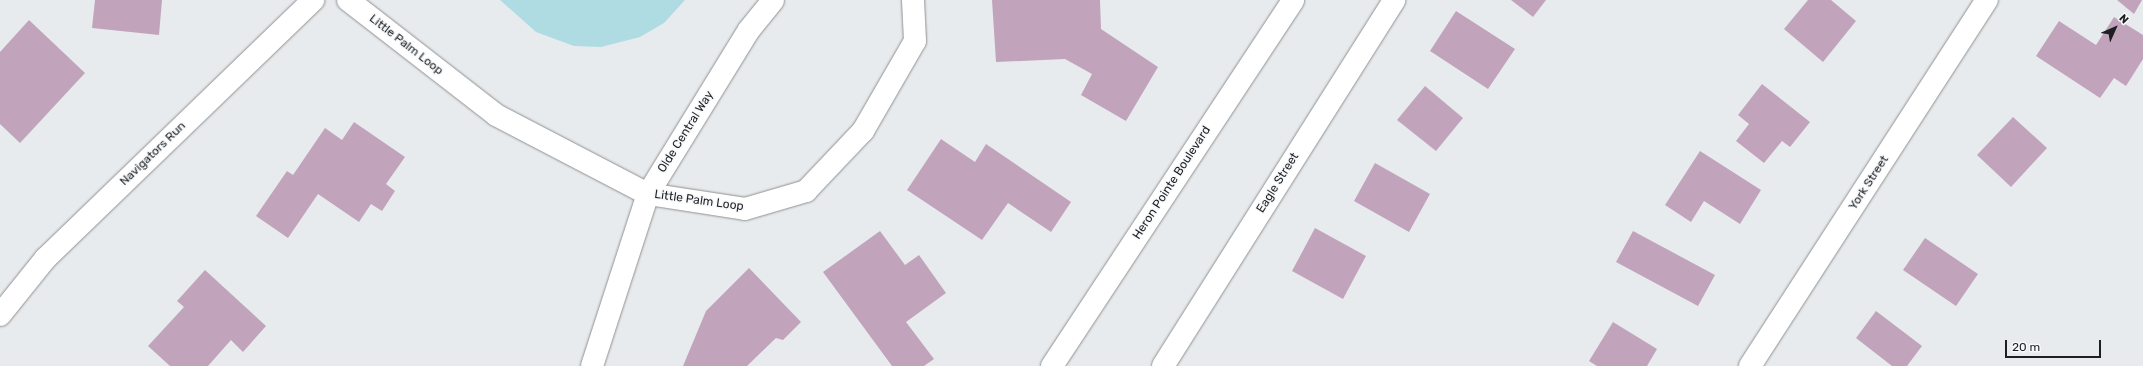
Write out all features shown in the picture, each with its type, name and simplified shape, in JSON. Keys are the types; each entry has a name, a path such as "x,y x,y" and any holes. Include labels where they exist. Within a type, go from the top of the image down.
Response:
{"street":[{"name":"Navigators Run","path":"0,315 45,258 313,0"},
{"name":"Little Palm Loop","path":"348,0 496,116 648,194 744,210 806,191 863,131 915,41 913,0"},
{"name":"Olde Central Way","path":"592,366 648,194 749,30 773,0"},
{"name":"Heron Pointe Boulevard","path":"1052,366 1293,0"},
{"name":"Eagle Street","path":"1163,366 1394,0"},
{"name":"York Street","path":"1750,366 1987,0"}],"water":[{"path":"500,0 685,0 664,23 640,37 601,47 574,46 536,32"}],"building":[{"path":"95,0 162,0 159,35 92,28"},
{"path":"992,0 1100,0 1101,29 1158,67 1126,121 1081,95 1092,74 1065,59 996,62"},
{"path":"1511,0 1546,0 1533,17"},
{"path":"1808,0 1831,0 1856,21 1823,62 1784,29"},
{"path":"2117,0 2142,0 2134,14"},
{"path":"1456,11 1515,49 1488,89 1430,51"},
{"path":"2114,17 2143,35 2143,59 2126,86 2114,78 2100,98 2036,56 2059,21 2096,45"},
{"path":"29,20 85,73 20,143 0,124 0,52"},
{"path":"1762,84 1810,122 1790,147 1782,141 1764,163 1736,141 1749,124 1738,115"},
{"path":"1425,86 1463,118 1436,151 1397,120"},
{"path":"2013,117 2047,148 2011,187 1977,155"},
{"path":"354,122 405,157 386,184 395,191 382,211 371,204 359,222 318,194 288,238 256,216 287,171 293,175 325,128 342,140"},
{"path":"941,139 975,162 986,144 1071,202 1051,232 1008,203 982,240 907,190"},
{"path":"1700,151 1761,190 1740,224 1704,201 1691,222 1665,205"},
{"path":"1375,163 1430,194 1409,232 1354,201"},
{"path":"1315,228 1366,256 1343,299 1292,271"},
{"path":"880,231 905,265 919,255 946,293 906,322 934,359 924,366 892,366 823,272"},
{"path":"1633,231 1715,275 1698,306 1616,262"},
{"path":"1925,238 1978,274 1956,306 1903,270"},
{"path":"749,268 801,322 783,340 776,338 747,366 683,366 706,311"},
{"path":"205,270 266,326 243,352 231,340 208,366 170,366 148,346 184,307 177,301"},
{"path":"1876,311 1922,346 1907,366 1892,366 1856,338"},
{"path":"1613,322 1657,349 1647,366 1597,366 1589,361"}]}
